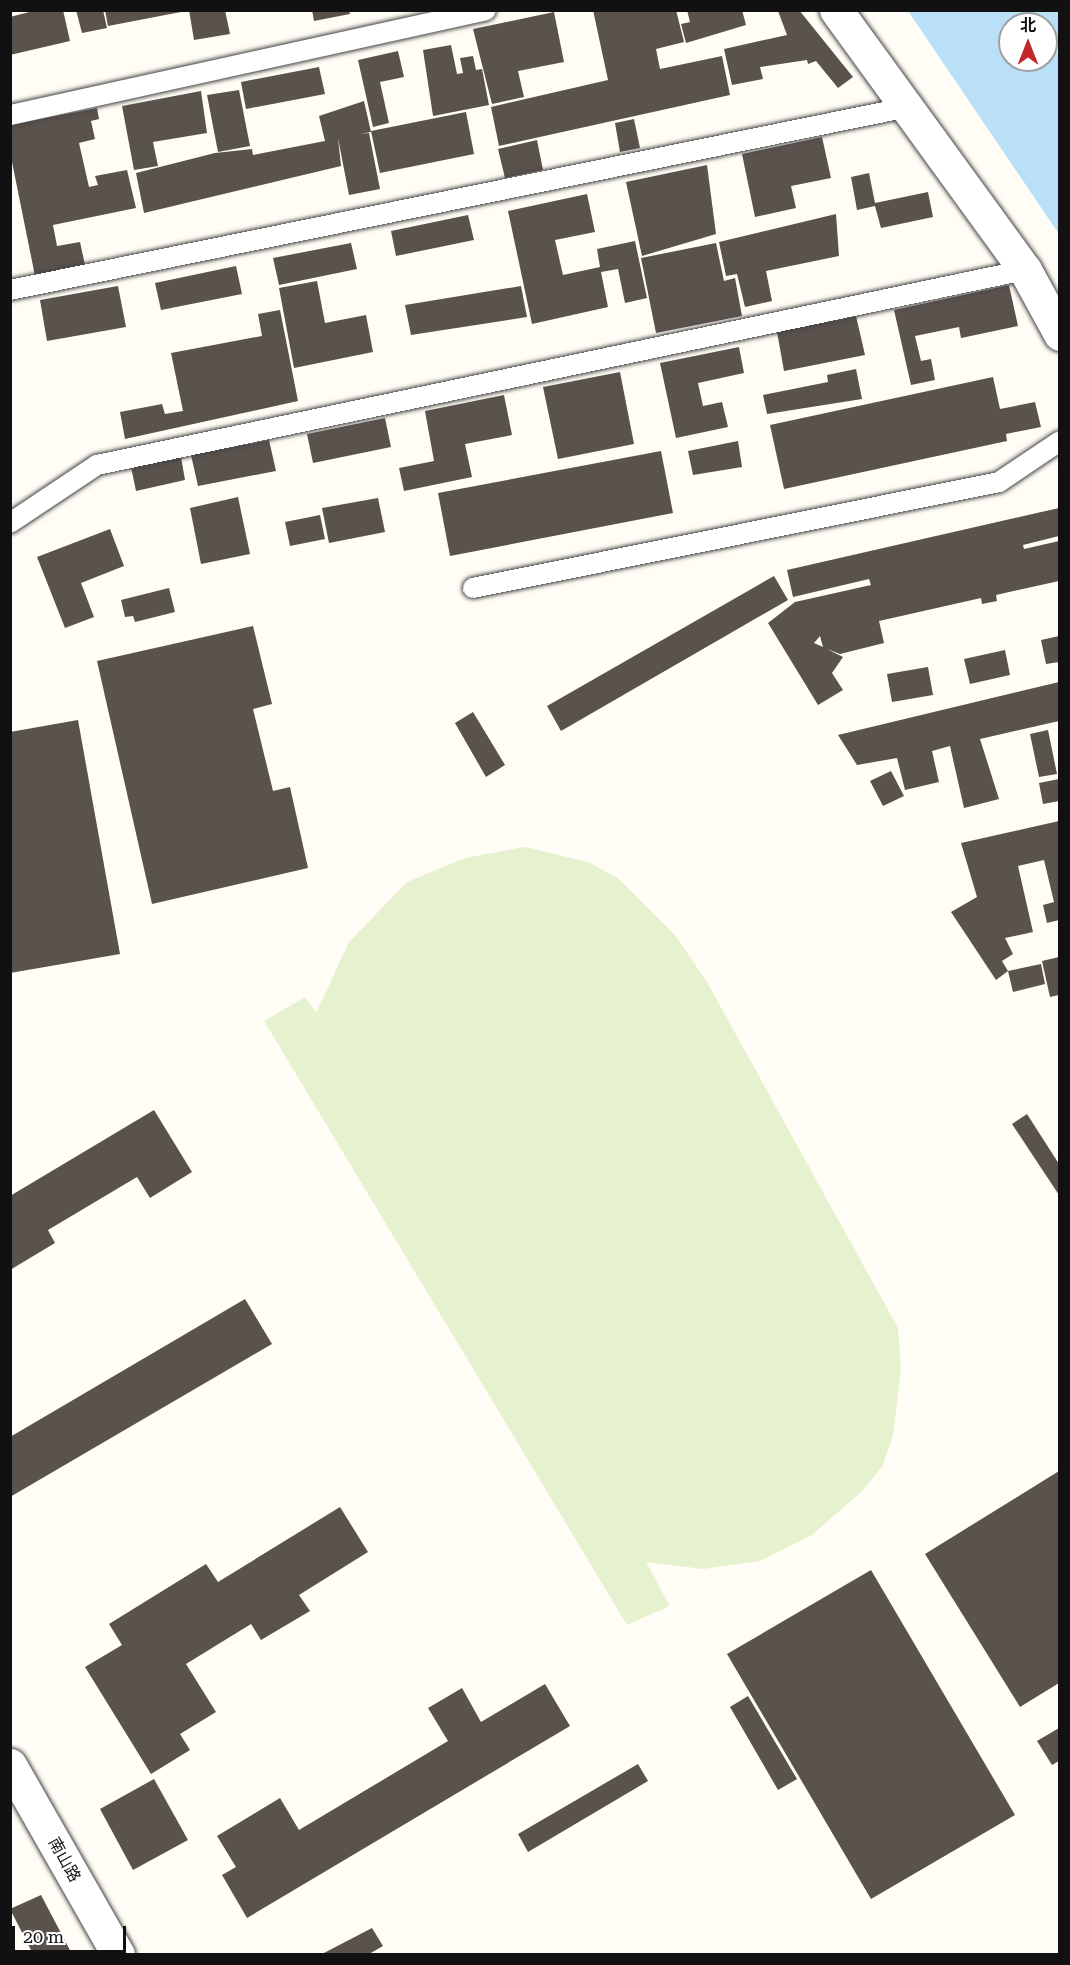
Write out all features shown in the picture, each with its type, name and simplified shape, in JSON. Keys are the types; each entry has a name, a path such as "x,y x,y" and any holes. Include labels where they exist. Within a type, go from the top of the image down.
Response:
{"street":[{"path":"836,10 909,107 1025,270 1059,334"},
{"name":"南山路","path":"10,1765 118,1954"}],"lane":[{"path":"10,115 486,10"},
{"path":"10,290 909,107"},
{"path":"10,523 97,465 1025,270"},
{"path":"473,588 999,482 1059,441"}],"green space":[{"path":"525,847 588,862 618,878 675,935 707,982 898,1328 901,1368 893,1436 882,1467 861,1492 812,1535 760,1561 703,1569 646,1562 670,1606 627,1625 264,1021 305,997 316,1013 349,942 407,882 465,858"}],"water":[{"path":"908,11 1059,11 1059,234"}],"building":[{"path":"37,10 63,10 70,41 10,55 10,17"},
{"path":"76,10 103,10 107,28 82,33"},
{"path":"105,10 181,10 181,12 108,26"},
{"path":"189,10 225,10 230,34 194,40"},
{"path":"312,10 349,10 350,14 314,21"},
{"path":"593,10 676,10 684,42 656,49 660,69 722,56 730,95 499,146 491,107 608,80"},
{"path":"687,10 742,10 746,25 686,43 681,24 690,22"},
{"path":"799,10 853,77 838,88 816,61 808,64 807,60 760,67 763,79 732,85 724,49 787,35 778,11"},
{"path":"554,12 564,62 518,71 524,97 492,104 473,29"},
{"path":"451,45 457,74 463,73 460,58 473,56 476,70 482,69 489,105 433,116 423,50"},
{"path":"398,51 404,77 380,82 389,123 373,127 358,60"},
{"path":"319,67 325,94 246,109 241,82"},
{"path":"239,90 250,146 218,152 207,95"},
{"path":"201,91 207,133 153,142 158,166 134,170 122,106"},
{"path":"364,101 371,132 360,134 369,133 380,189 349,195 338,138 341,166 144,213 136,173 215,153 252,149 253,155 325,141 319,116"},
{"path":"97,108 99,119 91,121 95,139 79,143 89,187 98,185 95,176 127,170 136,208 53,225 57,246 80,242 85,265 35,276 10,152 10,125"},
{"path":"466,112 474,154 380,173 371,131"},
{"path":"634,119 640,148 620,152 615,123"},
{"path":"822,137 831,178 791,186 796,208 755,217 742,154"},
{"path":"537,140 543,170 505,178 498,149"},
{"path":"707,165 716,234 642,256 626,182"},
{"path":"869,173 875,203 928,192 933,217 881,228 875,206 857,210 851,177"},
{"path":"587,194 595,232 555,240 563,275 600,267 597,249 635,241 647,298 625,303 618,269 601,272 608,307 532,324 508,211"},
{"path":"836,214 839,256 766,271 772,301 745,307 737,274 726,276 719,242"},
{"path":"468,215 474,240 396,256 391,231"},
{"path":"351,243 357,269 279,285 273,258"},
{"path":"716,243 724,281 735,278 742,316 656,333 641,258"},
{"path":"236,266 242,294 161,310 155,283"},
{"path":"317,281 325,323 366,315 373,352 294,368 279,288"},
{"path":"1009,285 1018,326 961,338 959,327 915,336 921,361 931,359 935,380 911,385 894,310"},
{"path":"118,286 126,327 47,341 40,300"},
{"path":"521,286 527,317 411,335 405,305"},
{"path":"280,310 298,401 125,439 120,412 162,404 165,414 183,411 171,353 262,336 258,314"},
{"path":"856,316 865,355 784,371 777,332"},
{"path":"739,347 744,373 698,383 703,406 722,402 728,427 676,438 660,363"},
{"path":"856,369 862,399 767,414 763,395 828,382 827,375"},
{"path":"620,372 634,444 558,459 543,387"},
{"path":"993,377 1000,409 1035,402 1041,427 1006,434 1007,441 784,489 770,425"},
{"path":"504,395 512,435 465,444 472,477 404,491 399,468 434,461 425,411"},
{"path":"385,418 391,447 313,463 307,434"},
{"path":"269,440 276,471 198,486 191,455"},
{"path":"738,441 742,467 693,475 688,451"},
{"path":"661,451 673,513 450,556 438,493"},
{"path":"181,457 185,480 136,491 131,467"},
{"path":"238,497 250,554 201,564 190,508"},
{"path":"378,498 385,532 329,543 322,508"},
{"path":"1059,508 1059,536 1023,545 1024,549 1059,541 1059,581 996,595 997,601 982,604 981,598 879,621 884,643 840,654 827,649 843,657 832,673 843,690 818,705 768,623 795,602 871,585 869,579 793,597 787,570","holes":["820,636 823,647 814,643"]},
{"path":"320,515 325,539 290,546 285,522"},
{"path":"110,529 124,566 81,583 94,617 65,628 37,557"},
{"path":"774,576 788,600 561,731 547,706"},
{"path":"169,588 175,612 135,622 133,616 125,617 121,600"},
{"path":"253,626 272,704 253,709 273,791 290,787 308,868 152,904 97,661"},
{"path":"1059,636 1059,662 1046,664 1041,640"},
{"path":"1005,650 1010,675 970,684 964,659"},
{"path":"928,667 933,695 892,702 887,674"},
{"path":"1059,682 1059,721 980,739 999,799 964,808 950,746 932,751 939,782 905,790 897,758 857,765 838,735"},
{"path":"473,712 505,765 486,777 455,723"},
{"path":"78,720 120,954 10,973 10,732"},
{"path":"1048,730 1057,774 1039,777 1030,734"},
{"path":"891,771 904,796 883,806 870,781"},
{"path":"1059,779 1059,801 1043,804 1039,783"},
{"path":"1059,821 1059,920 1047,923 1043,905 1054,902 1044,860 1018,866 1033,932 1005,938 1013,954 1002,961 1008,971 996,980 951,912 977,897 961,843"},
{"path":"1059,957 1059,995 1050,997 1042,961"},
{"path":"1041,964 1045,984 1013,992 1008,971"},
{"path":"154,1110 192,1172 150,1198 137,1177 48,1230 55,1243 10,1270 10,1196"},
{"path":"1027,1114 1059,1164 1059,1195 1012,1124"},
{"path":"245,1299 272,1344 10,1497 10,1437"},
{"path":"1059,1471 1059,1683 1020,1707 925,1554"},
{"path":"340,1507 368,1552 299,1595 310,1611 261,1640 251,1624 186,1664 216,1712 180,1734 190,1750 151,1774 85,1667 122,1645 109,1624 206,1564 218,1582"},
{"path":"871,1570 1015,1815 871,1899 727,1654"},
{"path":"545,1684 570,1726 247,1918 222,1875 236,1867 217,1836 280,1798 299,1830 448,1741 428,1708 462,1688 481,1722"},
{"path":"748,1696 797,1779 778,1790 730,1707"},
{"path":"1059,1728 1059,1761 1052,1765 1037,1741"},
{"path":"638,1764 648,1781 528,1852 518,1834"},
{"path":"154,1779 188,1840 133,1870 100,1809"},
{"path":"41,1895 72,1954 33,1954 10,1909"},
{"path":"372,1928 383,1946 369,1954 322,1954"}]}
